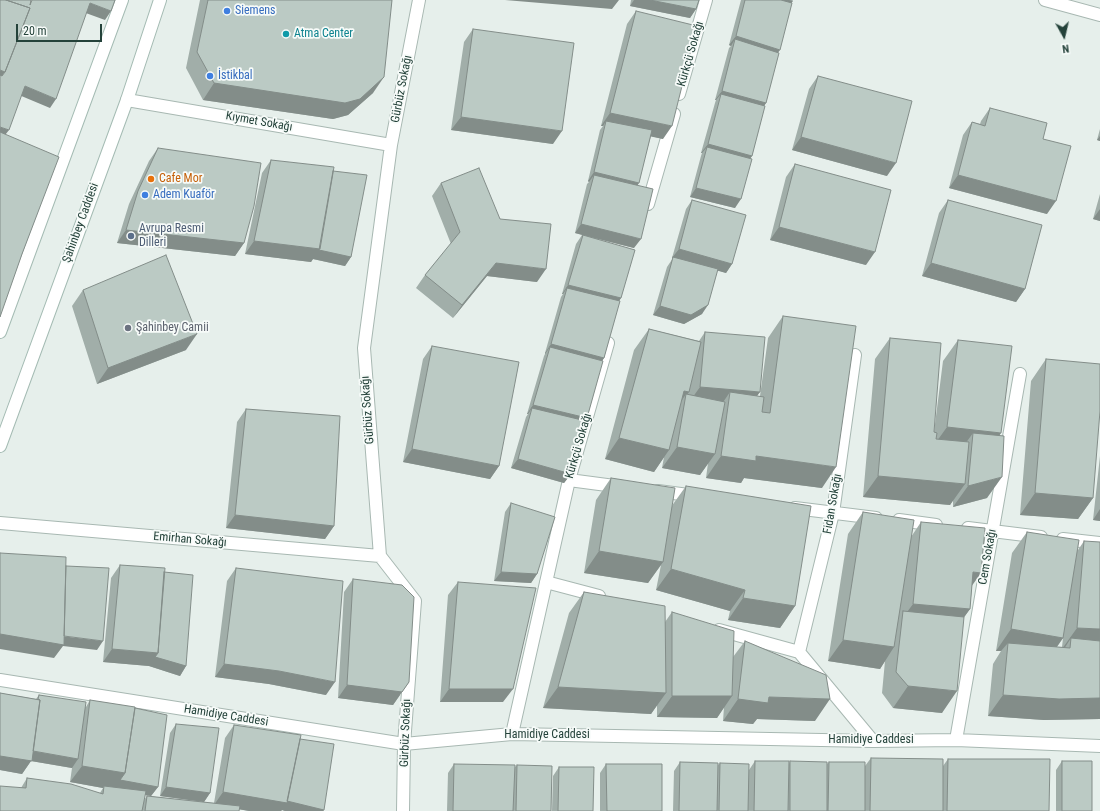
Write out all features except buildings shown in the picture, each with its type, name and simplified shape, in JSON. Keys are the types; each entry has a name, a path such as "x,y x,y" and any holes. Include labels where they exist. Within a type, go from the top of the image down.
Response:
{"street":[{"path":"0,332 122,0"},
{"name":"Şahinbey Caddesi","path":"0,446 127,100 160,0"},
{"name":"Gürbüz Sokağı","path":"403,811 404,744 415,601 380,556 364,348 391,144 419,0"},
{"name":"Kürkçü Sokağı","path":"645,214 706,0"},
{"path":"1045,0 1100,14"},
{"name":"Kıymet Sokağı","path":"127,100 391,144"},
{"name":"Kürkçü Sokağı","path":"512,734 569,480 612,328"},
{"name":"Fidan Sokağı","path":"799,652 833,513 855,355"},
{"name":"Cem Sokağı","path":"956,740 1020,374"},
{"path":"569,480 631,488"},
{"path":"647,490 709,498"},
{"path":"787,507 1100,544"},
{"name":"Emirhan Sokağı","path":"0,523 380,556"},
{"path":"546,582 608,599"},
{"path":"707,626 799,652 873,741"},
{"name":"Hamidiye Caddesi","path":"0,680 404,744 512,734 873,741 956,740 1100,746"}],"place":[{"name":"Siemens","path":"227,11"},
{"name":"Atma Center","path":"286,34"},
{"name":"İstikbal","path":"210,76"},
{"name":"Cafe Mor","path":"151,179"},
{"name":"Adem Kuaför","path":"145,195"},
{"name":"Avrupa Resmi Dilleri","path":"131,236"},
{"name":"Şahinbey Camii","path":"128,328"}]}
